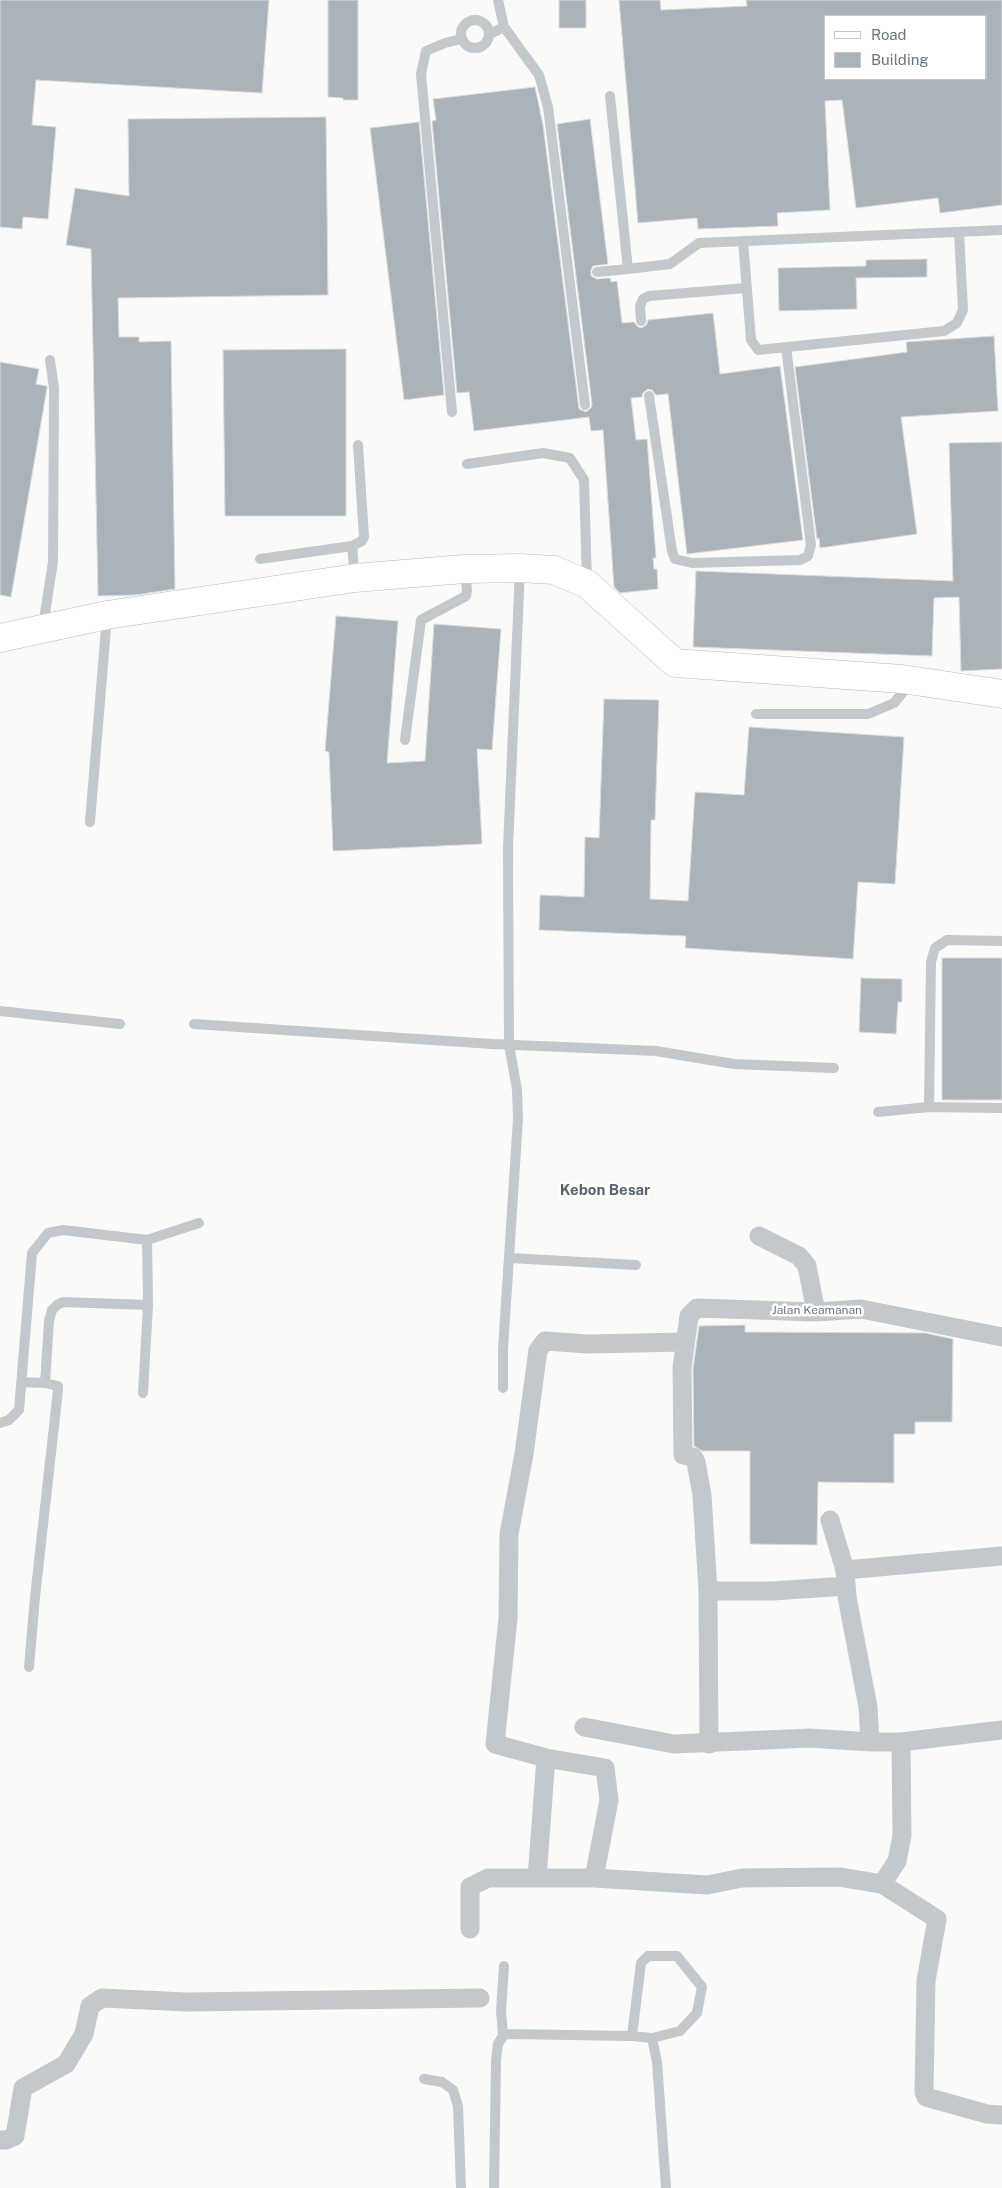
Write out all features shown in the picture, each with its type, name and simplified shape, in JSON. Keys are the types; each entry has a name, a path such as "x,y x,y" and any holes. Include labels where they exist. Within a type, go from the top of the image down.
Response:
{"street":[{"path":"0,638 107,615 355,578 464,569 520,568 554,570 587,584 674,663 902,679 1002,694"},
{"path":"759,1236 799,1256 807,1266 816,1312"},
{"name":"Jalan Keamanan","path":"708,1591 700,1472 693,1458 683,1455 682,1368 689,1316 697,1308 816,1312 861,1308 1002,1337"},
{"path":"594,1878 609,1800 605,1768 546,1758 495,1744 508,1618 509,1534 524,1454 538,1350 545,1341 588,1344 685,1342"},
{"path":"830,1520 846,1578 868,1707 870,1742"},
{"path":"709,1744 708,1591 773,1591 846,1578 1002,1556"},
{"path":"584,1727 674,1744 709,1744 810,1738 901,1742 1002,1730"},
{"path":"882,1884 897,1861 902,1836 901,1742"},
{"path":"537,1877 546,1758"},
{"path":"470,1929 470,1886 488,1878 594,1878 707,1885 742,1878 838,1877 882,1884 937,1919 926,1981 926,2097 987,2114 1002,2115"},
{"path":"0,2140 6,2140 15,2136 23,2088 66,2064 84,2034 90,2006 102,1998 186,2002 480,1998"}],"lane":[{"path":"498,0 504,27 539,75 548,107 584,405"},
{"path":"490,34 484,23 472,20 462,27 461,39 468,47 478,49 486,44 490,34 504,27"},
{"path":"452,412 421,74 426,51 461,39"},
{"path":"610,96 628,269"},
{"path":"597,272 670,264 699,243 1002,230"},
{"path":"743,242 751,340 758,350 944,331 957,324 963,310 959,232"},
{"path":"641,321 640,306 643,299 649,296 746,288"},
{"path":"649,396 672,551 675,559 692,564 800,560 808,556 811,545 786,347"},
{"path":"42,630 53,562 54,388 50,360"},
{"path":"260,559 352,546 362,541 364,537 358,445"},
{"path":"467,464 543,453 570,458 584,480 587,584"},
{"path":"352,546 355,578"},
{"path":"503,1388 503,1349 518,1119 517,1090 509,1044 508,848 520,568"},
{"path":"405,740 421,620 466,596 464,569"},
{"path":"90,822 107,615"},
{"path":"756,714 868,714 894,703 902,692 902,679"},
{"path":"929,1107 931,962 935,948 947,940 1002,941"},
{"path":"0,1011 120,1024"},
{"path":"194,1024 509,1044 656,1050 734,1064 834,1068"},
{"path":"878,1112 929,1107 1002,1108"},
{"path":"0,1423 9,1420 19,1410 32,1254 38,1243 48,1233 63,1230 147,1240 199,1223"},
{"path":"143,1393 148,1305 147,1240"},
{"path":"510,1258 636,1265"},
{"path":"45,1383 49,1321 52,1310 57,1305 63,1302 148,1305"},
{"path":"21,1382 45,1383 58,1386 35,1597 30,1667"},
{"path":"494,2188 496,2060 498,2044 504,2036 507,2034 652,2038 680,2032 697,2013 702,1987 677,1956 648,1956 641,1963 632,2036"},
{"path":"504,1966 501,2011 504,2036"},
{"path":"652,2038 657,2062 666,2188"},
{"path":"424,2080 442,2082 452,2090 458,2106 461,2188"}],"building":[{"path":"0,0 269,0 262,93 36,80 32,125 56,127 48,219 23,217 22,229 0,227"},
{"path":"328,0 358,0 358,100 328,97"},
{"path":"559,0 586,0 586,28 559,28"},
{"path":"619,0 660,0 661,10 747,6 746,0 1002,0 1002,205 940,213 938,198 856,208 842,100 825,101 830,210 777,213 778,226 698,229 697,218 638,223"},
{"path":"535,87 543,125 579,409 586,412 591,408 592,404 557,124 590,119 608,264 593,266 591,276 597,279 610,278 611,282 617,281 622,323 634,322 638,327 642,328 647,324 648,320 713,313 720,374 780,366 803,540 687,554 668,394 656,395 652,390 648,389 643,393 642,397 631,398 636,440 647,439 656,558 653,558 654,569 657,569 658,589 620,593 614,587 603,430 591,431 589,417 474,431 469,392 457,393 432,121 436,120 433,99"},
{"path":"326,117 328,295 118,298 119,337 139,337 139,342 171,341 175,589 135,595 98,596 91,249 66,245 75,188 129,196 128,119"},
{"path":"419,122 444,395 404,400 370,128"},
{"path":"927,259 927,277 856,278 857,309 779,311 778,268 866,266 866,260"},
{"path":"994,336 998,411 901,417 917,534 820,548 819,538 817,539 795,367 907,352 906,342"},
{"path":"346,349 346,516 225,516 223,350"},
{"path":"0,362 39,369 36,384 47,386 11,597 0,595"},
{"path":"1002,442 1002,669 961,671 959,597 934,598 932,656 693,647 696,571 953,581 949,443"},
{"path":"336,616 398,621 387,763 425,761 434,624 501,629 492,750 477,749 482,844 333,851 329,752 325,751"},
{"path":"604,699 659,700 655,820 651,820 650,899 688,901 695,792 744,795 749,727 904,737 895,884 858,882 853,959 685,948 686,936 539,930 540,895 584,897 585,837 599,838"},
{"path":"942,958 1002,958 1002,1100 942,1100"},
{"path":"861,978 902,979 902,1002 898,1002 896,1034 859,1032"},
{"path":"745,1325 745,1332 925,1333 953,1339 952,1422 915,1422 915,1434 894,1434 894,1483 818,1482 817,1545 750,1544 750,1451 702,1451 694,1446 693,1369 699,1326"}],"district":[{"name":"Kebon Besar","path":"605,1190"}]}
